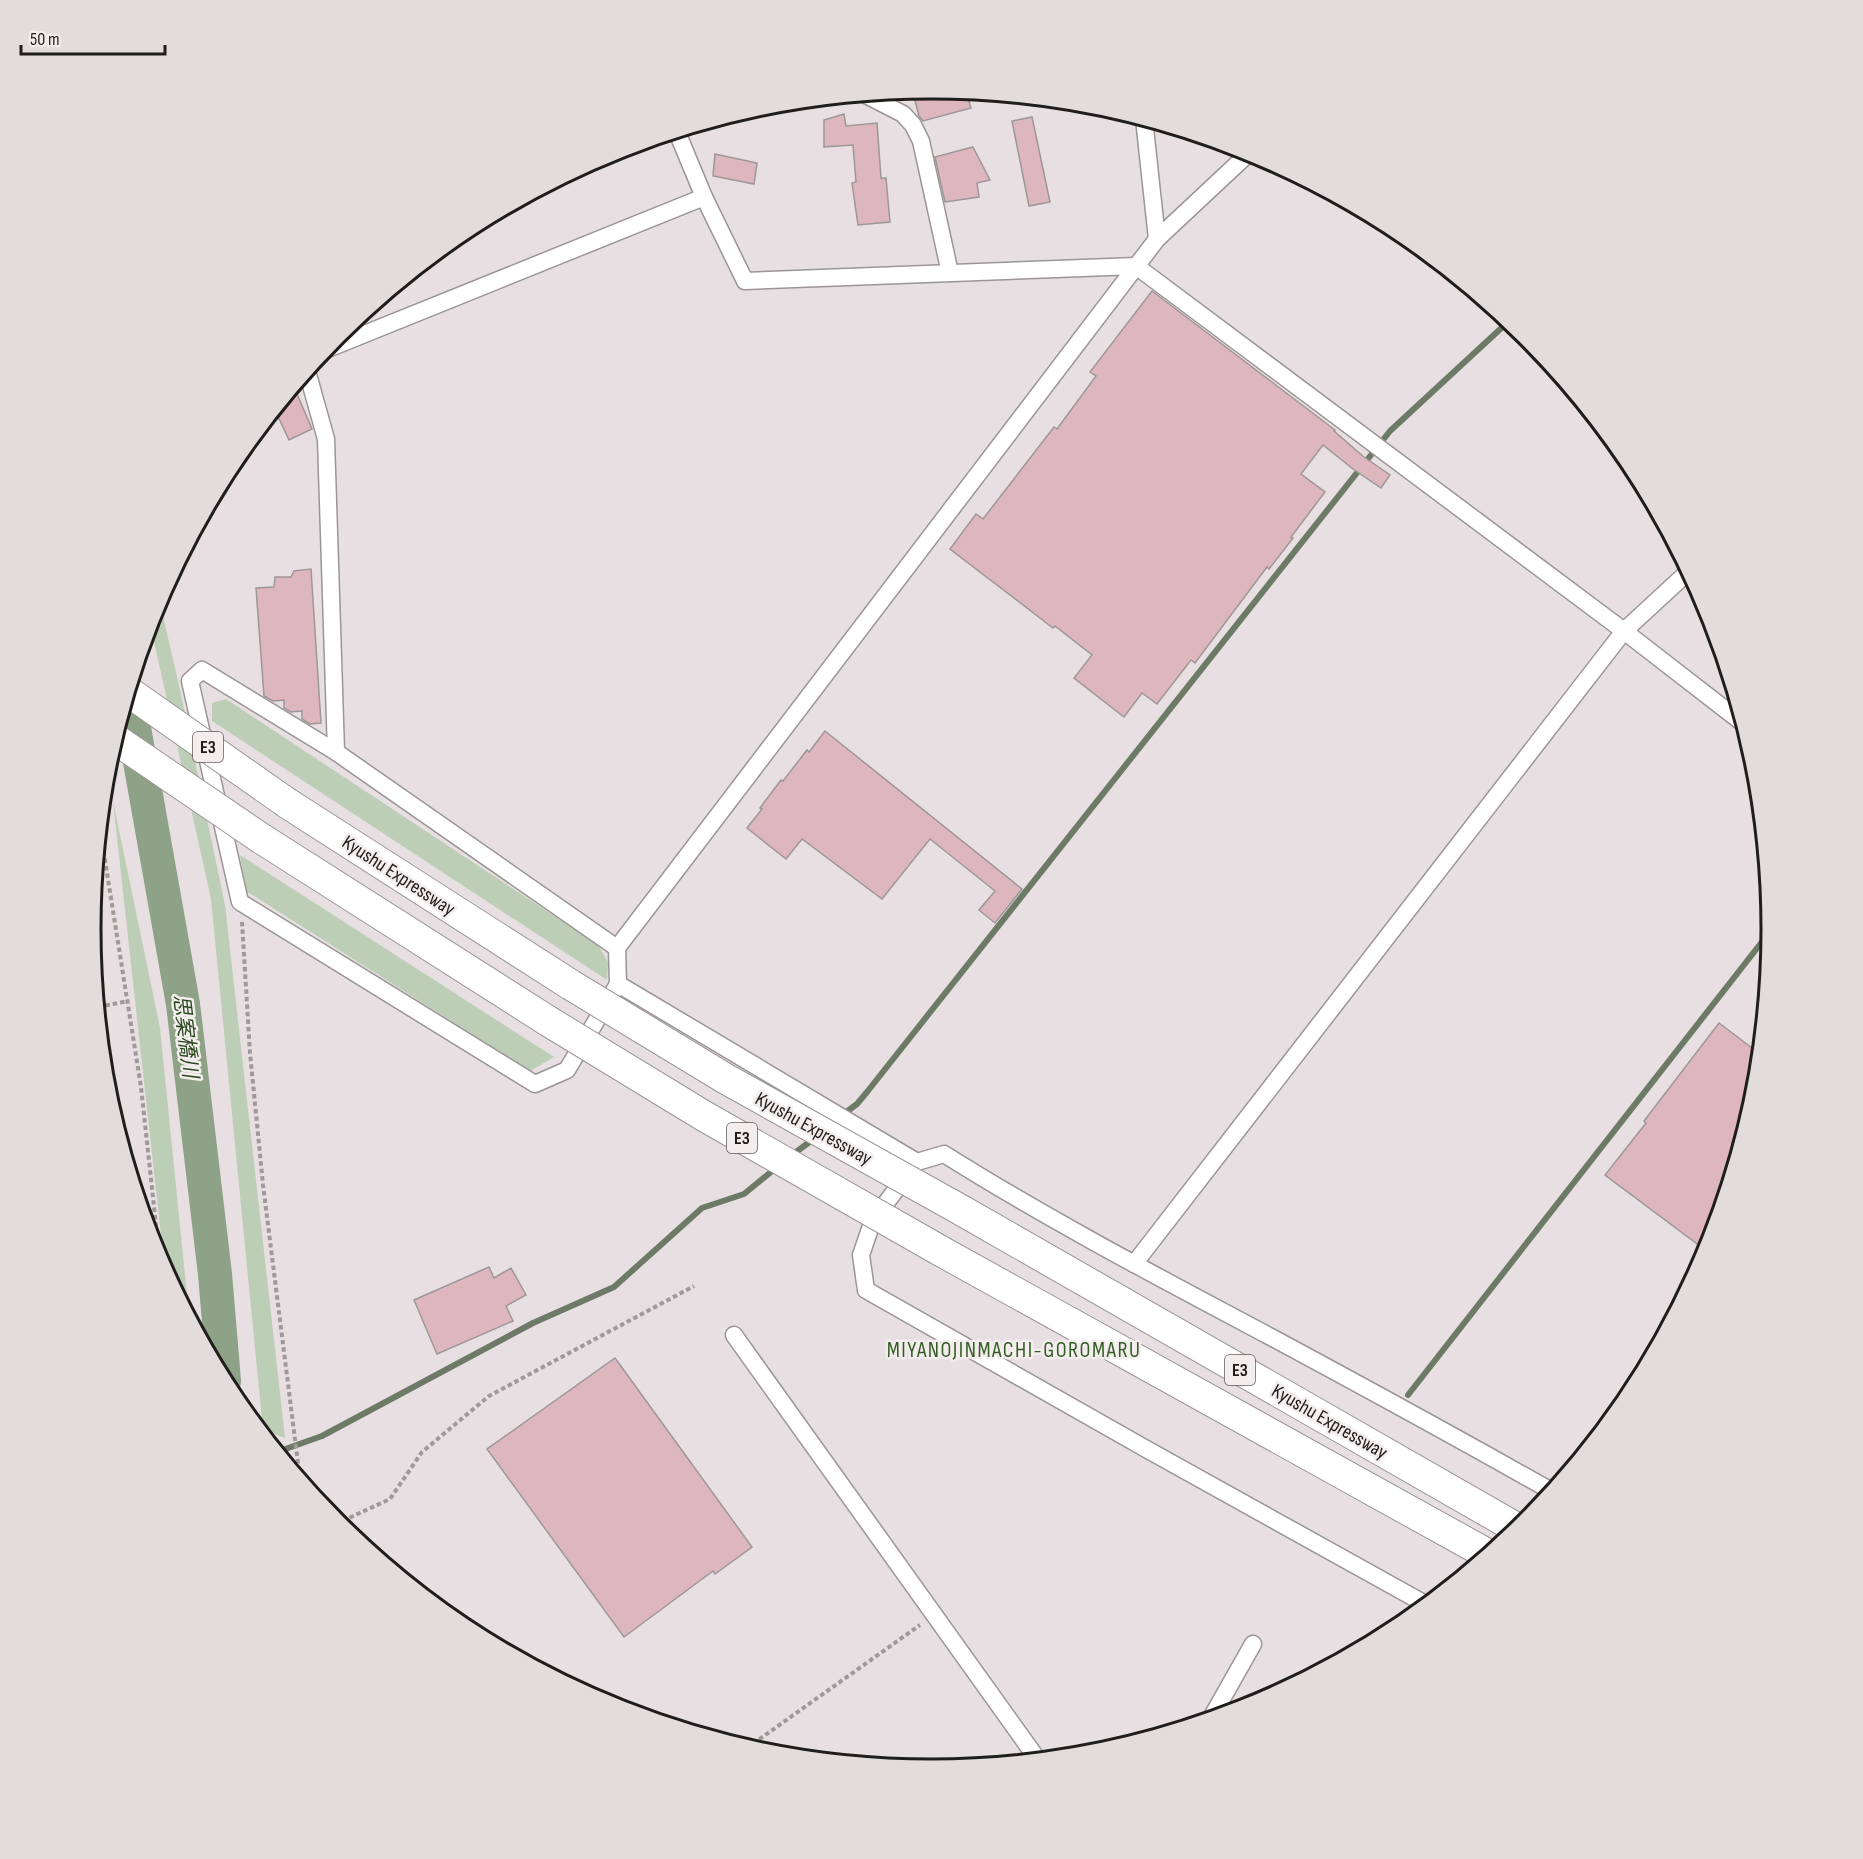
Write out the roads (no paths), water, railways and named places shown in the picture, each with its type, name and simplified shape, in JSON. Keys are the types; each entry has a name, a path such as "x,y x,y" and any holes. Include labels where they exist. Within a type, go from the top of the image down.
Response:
{"highway":[{"name":"Kyushu Expressway","path":"135,696 286,803 571,985 726,1079 961,1210 1511,1525"},
{"name":"Kyushu Expressway","path":"122,744 262,838 548,1021 704,1116 939,1250 1482,1551"}],"street":[{"path":"878,101 903,114 913,125 921,141 950,273"},
{"path":"1145,127 1157,239"},
{"path":"680,138 704,197 745,281 1137,266 1734,717"},
{"path":"617,948 336,752 202,670 190,681 240,902 536,1084 567,1070 618,984 617,948 1157,239 1242,159"},
{"path":"344,343 704,197"},
{"path":"309,379 326,439 336,752"},
{"path":"1134,1264 1624,632 1683,577"},
{"path":"618,984 917,1162"},
{"path":"1419,1601 866,1290 861,1255 873,1220 917,1162 944,1154 1134,1264 1380,1395 1546,1488"},
{"path":"734,1335 1033,1754"},
{"path":"1216,1709 1253,1644"}],"waterway":[{"path":"841,1116 857,1104 867,1092 1390,431 1503,327"},
{"name":"思案橋川","path":"131,709 183,1004 215,1274 222,1361"},
{"path":"1408,1395 1762,942"},
{"path":"792,1155 815,1138"},
{"path":"285,1449 322,1436 533,1323 614,1287 702,1208 744,1194 777,1167"}],"district":[{"name":"MIYANOJINMACHI-GOROMARU","path":"1014,1349"}]}
